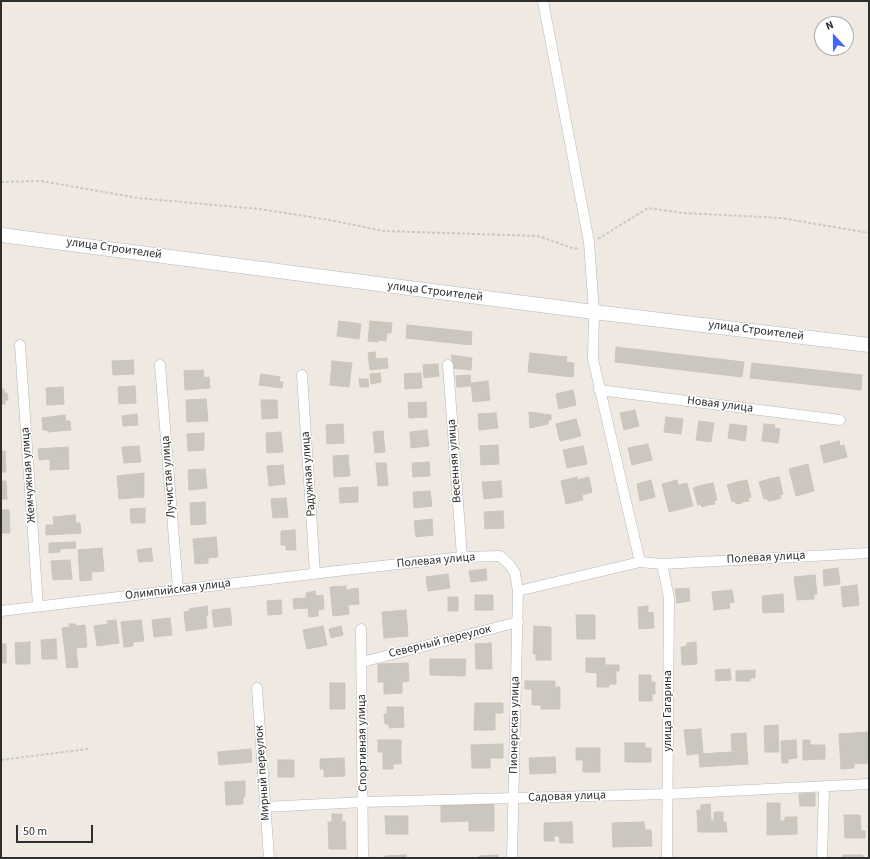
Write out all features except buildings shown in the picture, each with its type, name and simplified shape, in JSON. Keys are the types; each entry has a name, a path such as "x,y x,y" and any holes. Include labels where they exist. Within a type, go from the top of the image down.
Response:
{"main road":[{"name":"улица Строителей","path":"1,235 594,312 869,345"}],"street":[{"path":"543,1 589,242 594,312 593,359 640,562"},
{"name":"Жемчужная улица","path":"20,345 38,606"},
{"name":"Лучистая улица","path":"160,365 178,589"},
{"name":"Весенняя улица","path":"448,366 462,557"},
{"name":"Радужная улица","path":"302,375 315,574"},
{"name":"Новая улица","path":"599,390 840,420"},
{"name":"Полевая улица","path":"662,564 869,553"},
{"name":"Полевая улица","path":"354,569 462,557 500,556 509,564 515,573 518,592"},
{"path":"518,592 640,562 662,564"},
{"name":"улица Гагарина","path":"662,564 669,598 667,858"},
{"name":"Олимпийская улица","path":"1,611 354,569"},
{"name":"Пионерская улица","path":"512,858 518,592"},
{"name":"Северный переулок","path":"362,662 518,622"},
{"name":"Спортивная улица","path":"361,629 364,802 363,858"},
{"name":"Мирный переулок","path":"257,688 264,807 269,858"},
{"name":"Садовая улица","path":"264,807 364,802 668,794 869,784"},
{"path":"822,858 824,787"}],"path":[{"path":"1,182 41,181 138,198 259,209 330,220 384,231 538,236 575,249 604,236 648,208 684,213 781,218 869,233"},
{"path":"1,760 88,749"}]}
